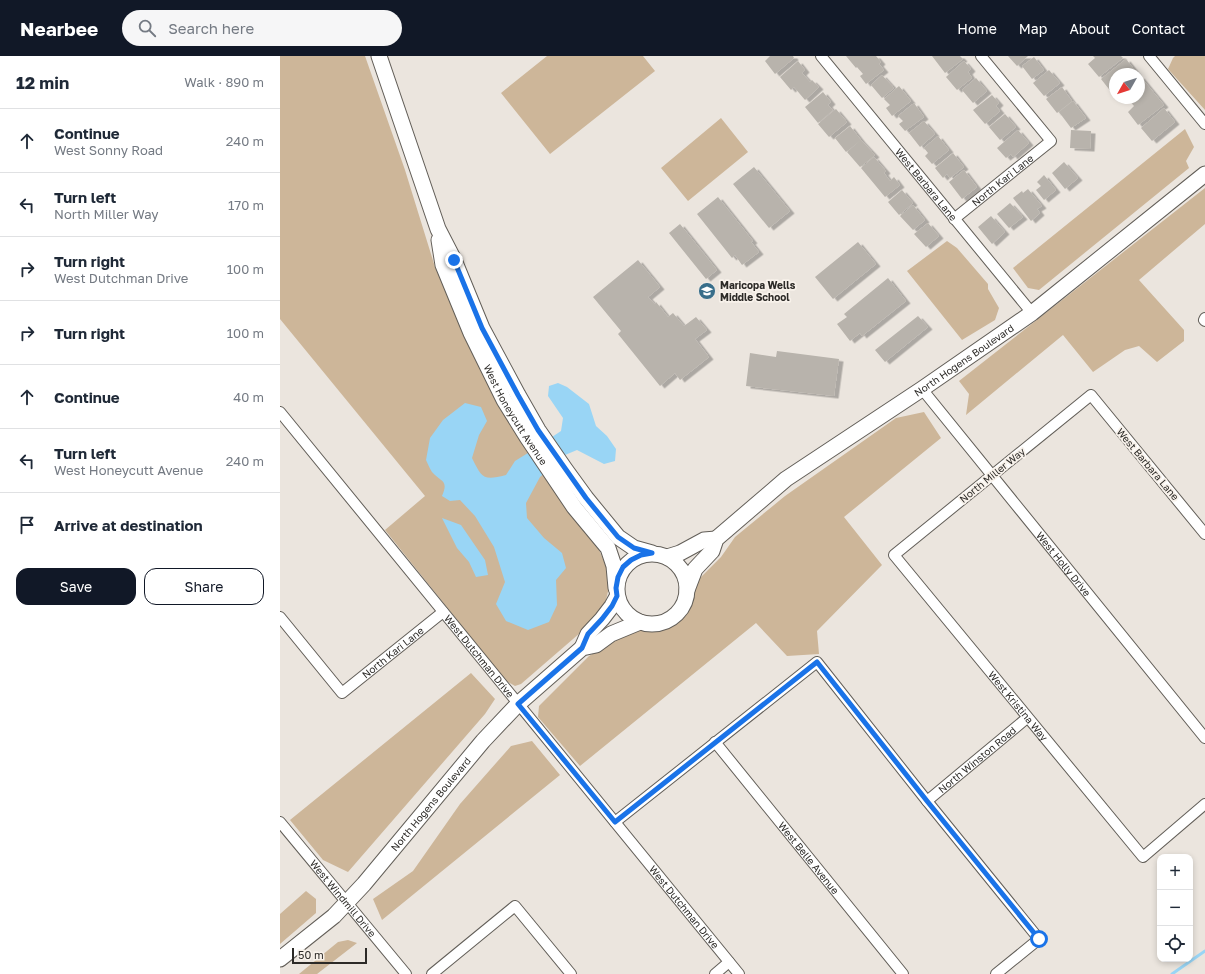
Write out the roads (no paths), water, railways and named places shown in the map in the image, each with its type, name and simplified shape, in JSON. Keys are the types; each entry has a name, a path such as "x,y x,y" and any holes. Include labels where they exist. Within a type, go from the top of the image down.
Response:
{"street":[{"name":"West Honeycutt Avenue","path":"379,56 438,229 454,260 482,328 518,395 532,434 559,473 574,507 608,548 614,566 616,592"},
{"name":"West Barbara Lane","path":"821,56 1032,313"},
{"name":"North Kari Lane","path":"954,219 1051,141 981,56"},
{"path":"1152,57 1205,124"},
{"name":"North Hogens Boulevard","path":"660,555 680,552 704,540 716,538 786,479 922,389 1032,313 1205,174"},
{"name":"West Holly Drive","path":"922,389 1205,738"},
{"name":"West Barbara Lane","path":"1091,395 1205,534"},
{"name":"North Miller Way","path":"894,555 1091,395"},
{"name":"West Dutchman Drive","path":"280,412 739,974"},
{"name":"West Honeycutt Avenue","path":"559,473 586,498 618,537 634,548 660,555"},
{"name":"North Hogens Boulevard","path":"687,590 696,569 712,551 716,538"},
{"path":"641,555 660,555 675,562 682,570 686,580 687,590 683,606 672,618 662,623 651,624 640,622 629,616 621,608 616,592 618,577 623,567 631,560 641,555"},
{"name":"West Kristina Way","path":"894,555 1143,857 1205,804"},
{"name":"North Hogens Boulevard","path":"280,960 334,916 347,903 369,879 483,741 518,704 582,648 588,634 612,606 616,592"},
{"name":"North Kari Lane","path":"280,617 342,693 443,612"},
{"name":"North Hogens Boulevard","path":"582,648 596,645 611,634 640,622"},
{"path":"615,822 817,662 1039,939 996,974"},
{"name":"North Winston Road","path":"927,801 1027,718"},
{"name":"West Belle Avenue","path":"715,742 903,974"},
{"name":"West Windmill Drive","path":"280,822 406,974"},
{"path":"432,974 515,906 571,974"},
{"path":"715,974 729,962"}],"water":[{"path":"558,383 567,387 589,404 596,426 607,436 616,449 615,461 604,464 577,450 565,455 540,477 526,503 527,518 544,538 562,553 566,568 556,580 557,605 549,622 528,630 506,621 496,604 505,582 494,547 475,516 460,500 450,501 442,496 445,487 444,484 432,472 426,460 430,438 443,420 465,403 481,407 487,421 479,435 472,458 478,470 481,474 488,478 506,475 515,461 561,431 563,418 548,396 549,386"},
{"path":"442,518 461,525 485,560 488,575 476,577 469,562 457,548"}],"waterway":[{"path":"1172,974 1205,951"}],"place":[{"name":"Maricopa Wells Middle School","path":"707,291"}]}
